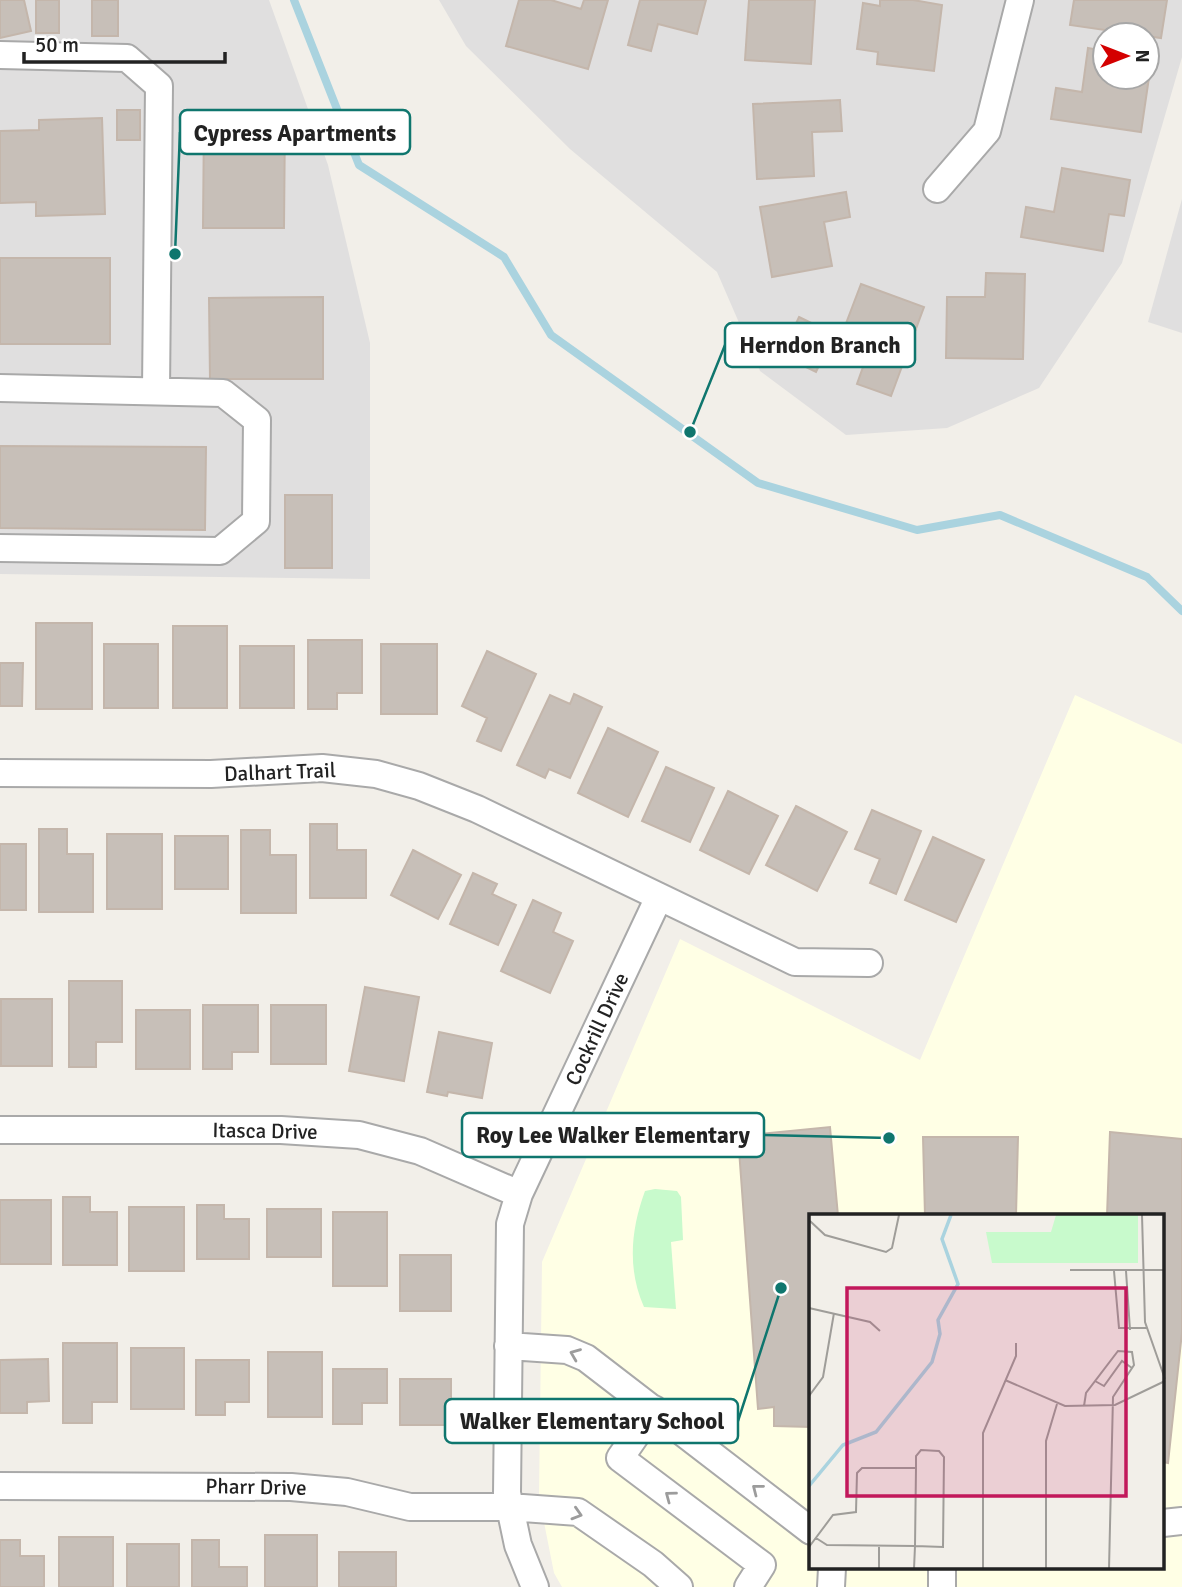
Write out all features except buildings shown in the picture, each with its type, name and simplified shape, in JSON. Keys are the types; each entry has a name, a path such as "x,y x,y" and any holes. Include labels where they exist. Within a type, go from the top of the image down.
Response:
{"street":[{"path":"937,189 987,131 1020,0"},
{"path":"0,55 127,58 159,86 156,390"},
{"path":"0,388 223,393 257,420 256,521 220,551 0,548"},
{"name":"Dalhart Trail","path":"0,773 211,774 322,768 376,775 456,800 659,897"},
{"path":"659,897 795,962 869,963"},
{"name":"Cockrill Drive","path":"535,1587 518,1545 509,1507 509,1232 519,1194 659,897"},
{"name":"Itasca Drive","path":"0,1130 281,1130 359,1135 420,1151 519,1194"},
{"path":"508,1346 567,1350 597,1365 809,1529"},
{"path":"654,1409 620,1458 762,1565 748,1587"},
{"name":"Pharr Drive","path":"0,1486 291,1487 338,1491 410,1507 509,1507 578,1512 653,1564 679,1587"},
{"path":"1164,1523 1182,1521"}],"shaded area":[{"path":"0,0 269,0 328,165 370,343 370,579 0,574"},
{"path":"439,0 1182,0 1182,57 1122,263 1039,388 947,428 846,435 760,371 717,272 570,149 466,46"},
{"path":"1182,199 1182,333 1148,322"},
{"path":"1075,695 1182,744 1182,1587 562,1587 554,1573 539,1497 542,1262 680,939 920,1060"}],"green space":[{"path":"645,1191 677,1191 681,1197 683,1240 671,1242 676,1309 644,1307 635,1278 634,1234 640,1205"}],"waterway":[{"path":"294,0 359,165 504,257 551,335 758,483 917,530 1000,515 1147,577 1182,611"}],"place":[{"name":"Cypress Apartments","path":"175,254"},
{"name":"Herndon Branch","path":"690,432"},
{"name":"Roy Lee Walker Elementary","path":"889,1138"},
{"name":"Walker Elementary School","path":"781,1288"}]}
